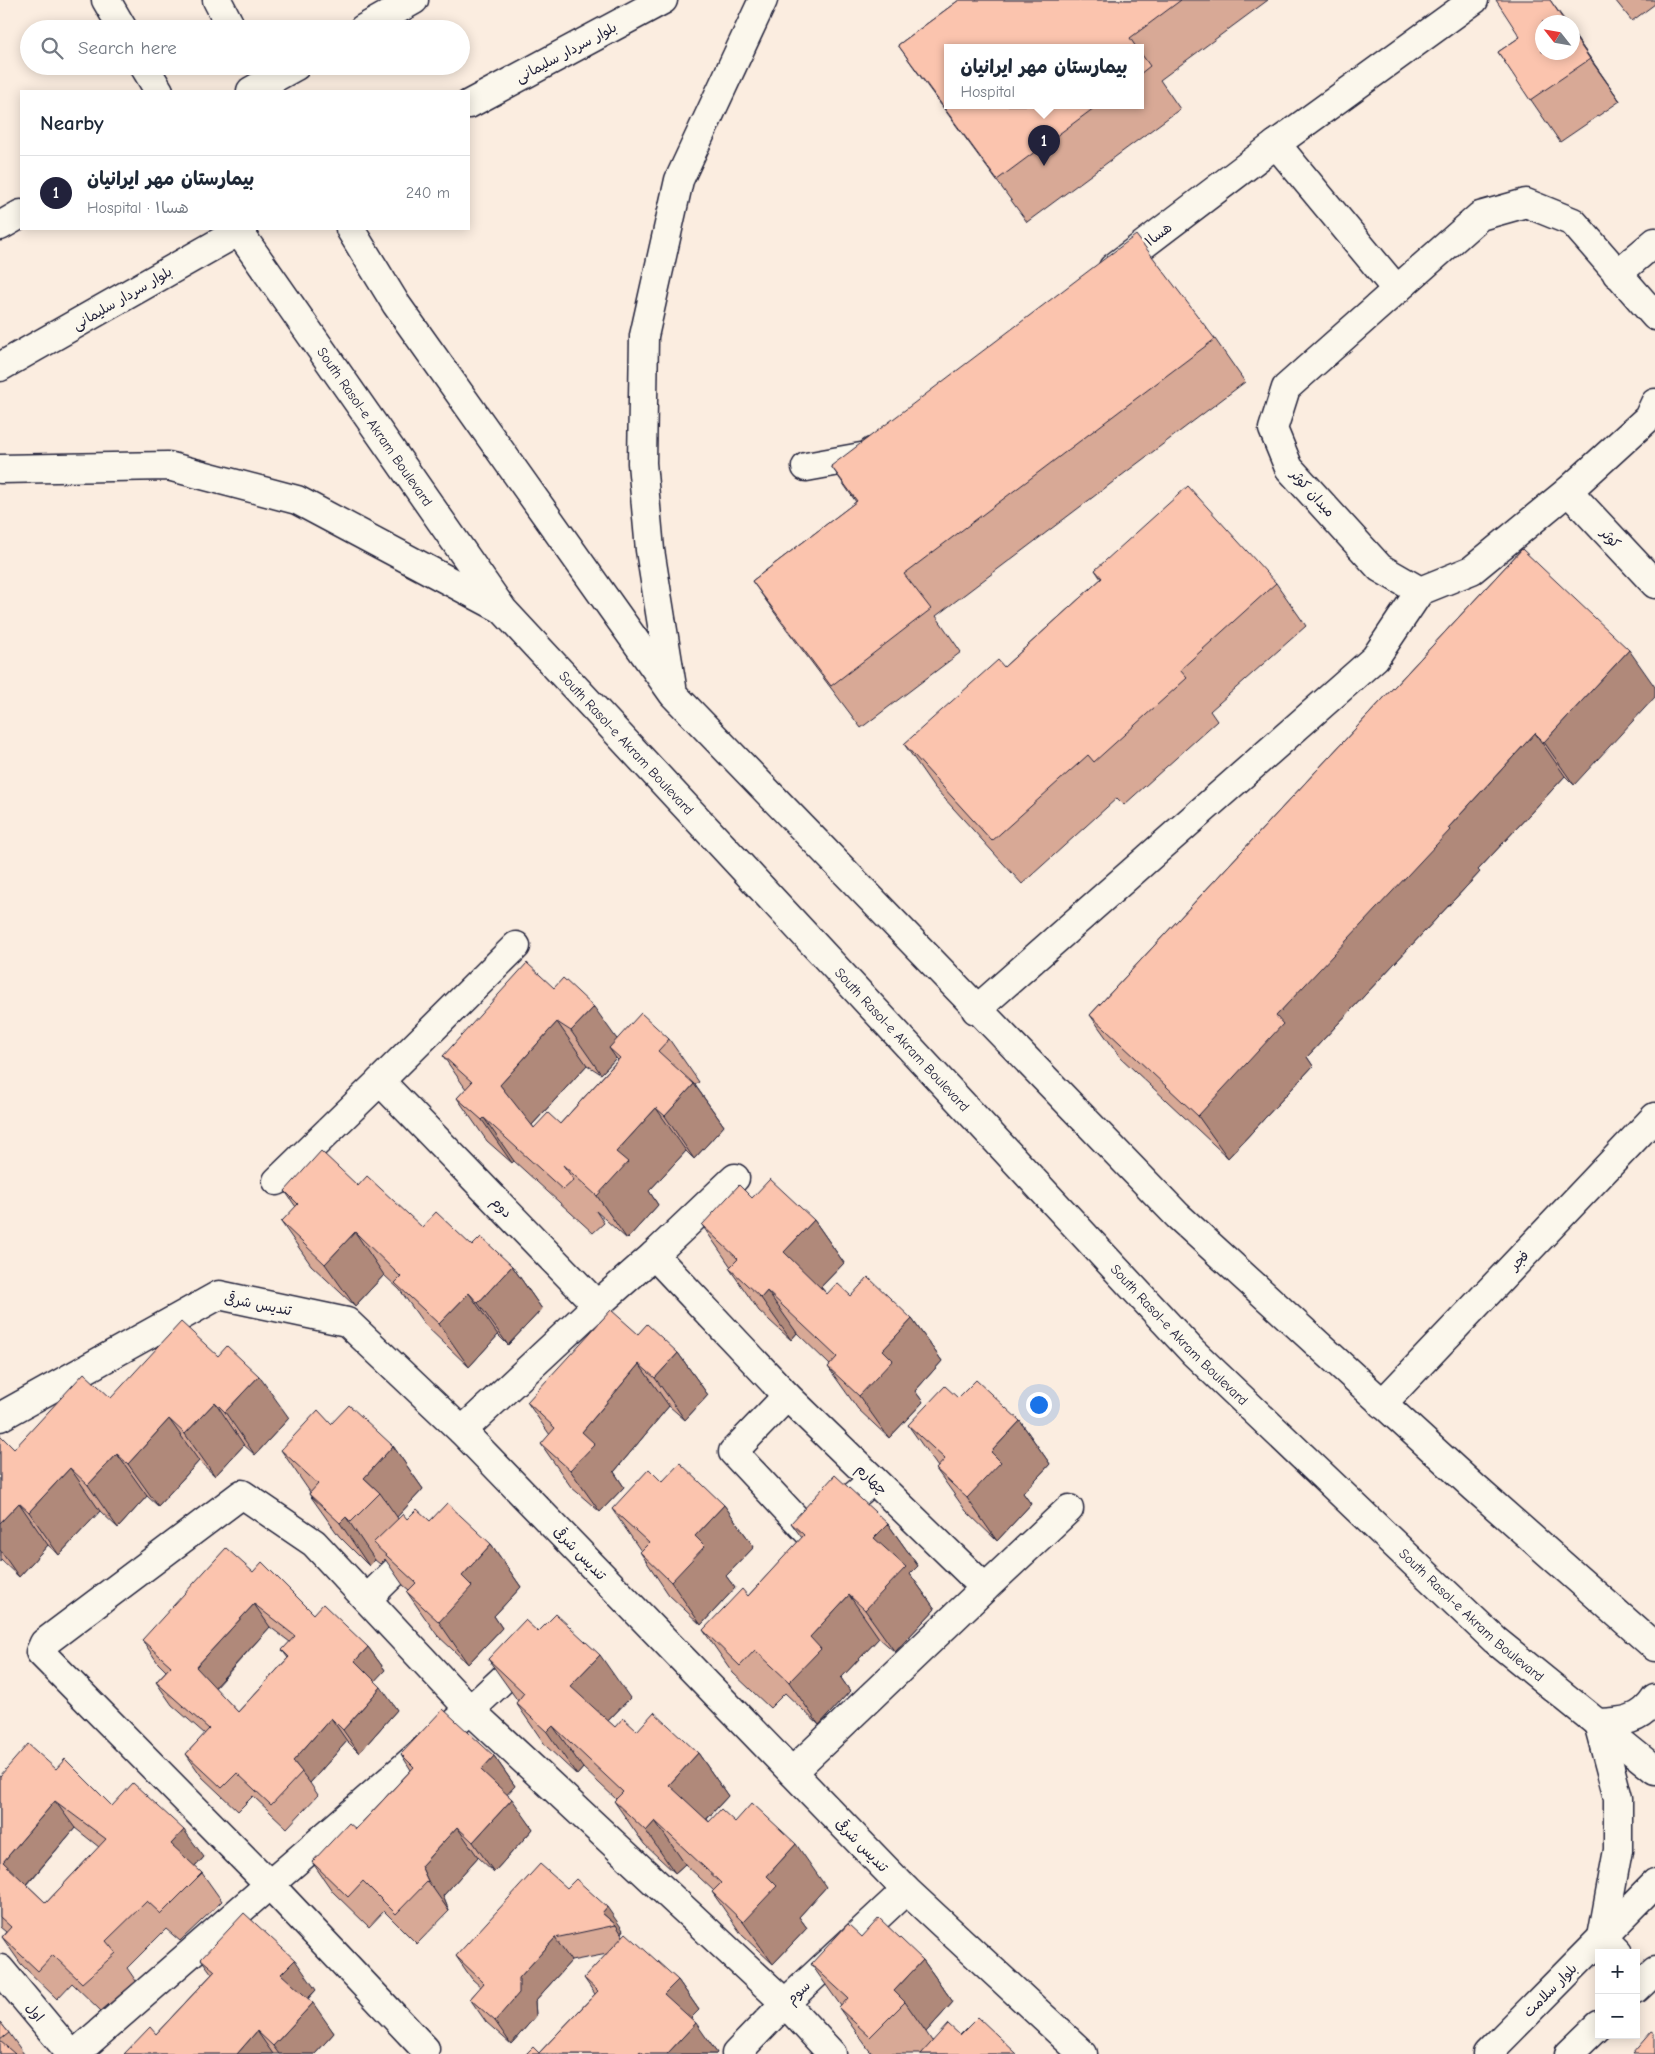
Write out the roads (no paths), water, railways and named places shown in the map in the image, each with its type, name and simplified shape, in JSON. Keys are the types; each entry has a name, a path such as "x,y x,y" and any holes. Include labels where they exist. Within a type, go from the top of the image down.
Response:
{"street":[{"path":"106,0 118,20"},
{"path":"217,0 227,20"},
{"path":"379,20 414,0"},
{"name":"بلوار سردار سلیمانی","path":"470,103 663,0"},
{"path":"673,694 650,550 642,463 644,336 680,180 763,0"},
{"name":"هسا۱","path":"1095,282 1276,144 1474,0"},
{"path":"149,75 158,90"},
{"path":"258,83 276,75"},
{"path":"1276,144 1397,290"},
{"name":"میدان کوثر","path":"1420,591 1380,568 1289,468 1273,429 1286,388 1480,216 1526,203 1573,222 1655,316"},
{"path":"0,226 20,215"},
{"name":"بلوار سردار سلیمانی","path":"0,367 240,230"},
{"name":"South Rasol-e Akram Boulevard","path":"240,230 503,610 1193,1352 1495,1640 1655,1770"},
{"path":"351,230 396,304 673,694 976,1010 1178,1216 1382,1404 1655,1647"},
{"path":"1617,274 1655,242"},
{"path":"976,1010 1375,658 1420,591 1472,570 1568,492 1648,418 1655,402"},
{"path":"806,467 867,456 891,438"},
{"path":"0,469 168,466 297,500 503,610"},
{"name":"کوثر","path":"1568,492 1655,584"},
{"path":"277,1181 516,946"},
{"name":"دوم","path":"380,1080 597,1305"},
{"name":"فجر","path":"1382,1404 1655,1117"},
{"path":"462,1431 734,1178"},
{"name":"چهارم","path":"654,1254 787,1396 985,1588"},
{"name":"تندیس شرقی","path":"0,1417 220,1295 347,1322 462,1431 906,1890 1083,2054"},
{"path":"787,1396 733,1452 810,1534 873,1480"},
{"path":"425,2049 270,1885 40,1652 44,1643 242,1494 314,1543 470,1710 785,2003 832,2054"},
{"path":"792,1772 1069,1509"},
{"path":"367,1598 436,1532"},
{"path":"75,2054 470,1710 550,1636"},
{"path":"1610,1945 1618,1850 1618,1798 1598,1723 1619,1722 1636,1718 1655,1699"},
{"name":"بلوار سلامت","path":"1487,2054 1610,1945 1655,1884"},
{"name":"سوم","path":"736,2054 785,2003 906,1890"},
{"name":"اول","path":"0,1969 70,2054"},
{"path":"1569,2054 1595,2029"}],"place":[{"name":"بیمارستان مهر ایرانیان","path":"1044,166"}]}
